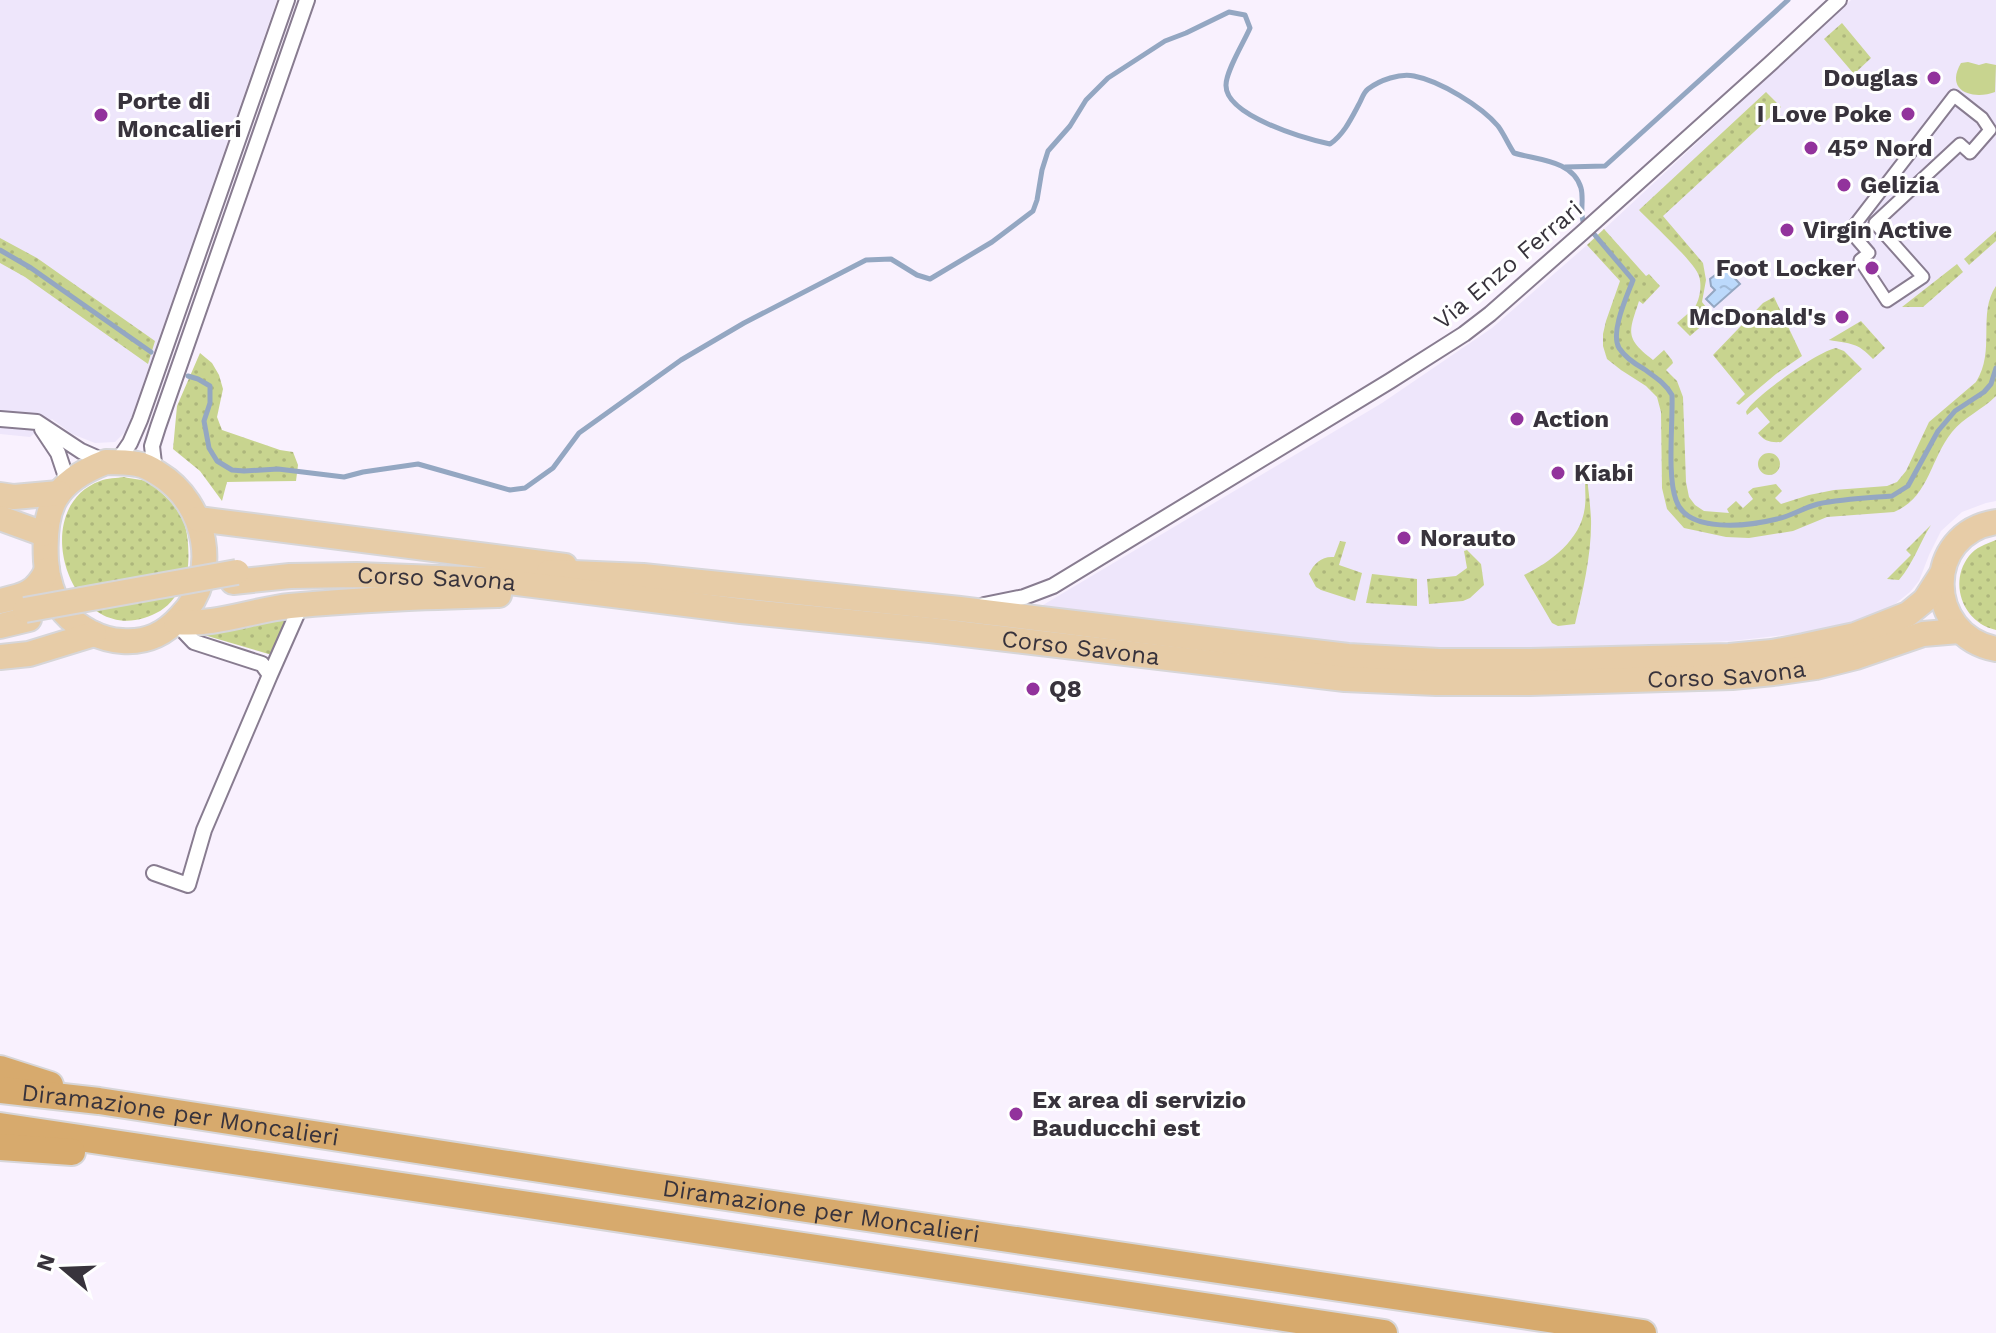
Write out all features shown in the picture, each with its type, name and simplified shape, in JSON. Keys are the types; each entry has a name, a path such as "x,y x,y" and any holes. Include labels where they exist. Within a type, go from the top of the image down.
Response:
{"highway":[{"path":"0,1069 99,1101"},
{"name":"Diramazione per Moncalieri","path":"0,1090 99,1101 1643,1333"},
{"name":"Diramazione per Moncalieri","path":"0,1126 1384,1333"},
{"path":"0,1147 234,1161"}],"main road":[{"path":"112,462 138,464 155,472 185,495 198,519 204,548 202,582 192,605 176,622 152,638 136,642 109,640 78,625 62,610 54,594 47,570 44,534 48,512 64,488 85,470 112,462"},
{"path":"0,495 14,497 64,488"},
{"path":"0,518 44,534"},
{"path":"198,519 643,587"},
{"name":"Corso Savona","path":"0,615 27,614 235,577 278,566 331,565 960,609 1348,656 1439,661 1531,661 1712,656 1772,652 1855,635 1908,614 1925,600 1957,543 1970,531 1996,522"},
{"path":"0,601 31,592 47,570"},
{"path":"1941,575 1941,595 1959,631 1978,644 1996,649"},
{"path":"176,622 197,624 301,605 643,587"},
{"name":"Corso Savona","path":"643,587 741,611 1345,679 1436,683 1530,683 1773,673 1856,657 1923,634 1959,631"},
{"name":"Corso Savona","path":"0,626 27,614"},
{"path":"0,657 29,654 94,634"}],"street":[{"path":"0,419 37,422 81,451 112,462 130,443 287,0"},
{"path":"155,472 152,446 158,427 307,0"},
{"name":"Via Enzo Ferrari","path":"960,609 1024,597 1053,586 1464,334 1582,233 1839,0"},
{"path":"1954,96 1982,118 1990,130 1970,153 1960,144 1875,223 1923,277 1887,301 1860,260 1869,253 1850,231 1954,96"},
{"path":"37,422 58,453 64,488"},
{"path":"154,873 188,885 204,830 301,605"},
{"path":"176,622 194,642 262,664 270,675"}],"shaded area":[{"path":"0,0 277,0 127,430 115,442 95,443 72,434 52,419 30,437 0,434"},
{"path":"1851,0 1996,0 1996,501 1962,512 1941,531 1919,581 1884,613 1812,632 1732,641 1420,650 1319,644 1038,608 1382,403 1492,328 1587,245"}],"green space":[{"path":"1842,23 1871,58 1854,74 1824,39"},
{"path":"1961,63 1996,65 1995,92 1978,95 1959,87 1957,73"},
{"path":"1766,92 1781,107 1663,216 1703,263 1706,280 1702,302 1713,316 1708,321 1695,307 1700,288 1696,269 1639,210"},
{"path":"1604,229 1646,276 1649,274 1660,286 1643,304 1639,301 1631,334 1637,346 1653,360 1664,350 1672,360 1673,363 1666,370 1677,381 1683,397 1689,497 1704,511 1729,513 1727,509 1736,501 1743,508 1753,499 1748,492 1753,488 1776,484 1782,491 1775,498 1781,504 1834,490 1887,486 1897,482 1906,471 1929,422 1976,382 1985,358 1988,308 1996,286 1996,396 1952,432 1922,488 1906,506 1894,512 1827,517 1793,531 1749,538 1726,537 1684,528 1667,509 1662,488 1661,412 1657,397 1607,359 1603,346 1606,321 1620,281 1587,245"},
{"path":"1996,231 1996,241 1969,265 1964,259"},
{"path":"0,238 37,258 155,341 148,364 25,277 0,263"},
{"path":"1957,264 1963,272 1923,307 1902,307"},
{"path":"1774,297 1802,356 1739,405 1736,403 1745,394 1713,355 1763,303"},
{"path":"1692,310 1705,323 1690,336 1677,323"},
{"path":"1861,321 1885,348 1873,359 1858,347 1829,340"},
{"path":"1836,348 1844,351 1862,369 1781,442 1763,438 1758,433 1770,422 1757,407 1747,415 1751,405 1802,365"},
{"path":"200,353 212,363 223,389 217,417 222,430 293,452 298,465 296,481 227,482 222,501 200,471 173,449 177,406"},
{"path":"1769,453 1777,456 1780,464 1777,472 1769,475 1761,472 1758,464 1761,456"},
{"path":"124,477 149,483 173,505 186,528 188,558 186,577 168,605 144,618 118,620 95,610 78,592 66,568 62,542 66,517 78,496 100,481"},
{"path":"1587,480 1591,531 1584,585 1575,624 1558,626 1552,623 1524,575 1554,556 1572,539 1583,518"},
{"path":"1931,525 1899,580 1887,579 1911,555 1906,550"},
{"path":"1996,540 1996,630 1985,626 1967,611 1962,600 1960,578 1969,556"},
{"path":"1340,541 1346,542 1339,565 1362,573 1355,601 1321,590 1309,574 1319,561 1334,557"},
{"path":"1467,550 1481,564 1484,585 1463,601 1429,604 1427,579 1456,576 1467,568 1464,551"},
{"path":"1372,574 1417,579 1417,606 1366,603"},
{"path":"284,613 285,627 272,655 204,635 205,629"}],"water":[{"path":"1722,270 1728,271 1740,284 1714,307 1706,299 1715,290 1710,279"}],"waterway":[{"path":"1565,167 1605,166 1788,0"},
{"path":"188,376 210,386 210,403 204,421 209,448 217,461 232,470 278,469 344,477 418,464 510,490 525,488 553,468 579,433 681,360 744,323 866,260 891,259 930,279 992,242 1033,211 1048,151 1070,126 1086,100 1108,78 1165,41 1229,12 1245,15 1250,28 1226,85 1229,96 1238,107 1252,116 1303,137 1330,144 1347,126 1368,89 1390,78 1414,76 1448,89 1481,110 1498,126 1514,153 1562,166 1577,179 1581,188 1583,221 1633,280 1620,314 1617,341 1624,354 1660,380 1672,395 1673,490 1682,511 1692,518 1720,525 1751,524 1782,518 1818,504 1892,496 1908,486 1938,431 1955,411 1991,384 1996,368"},
{"path":"0,250 31,268 151,352"}],"place":[{"name":"Douglas","path":"1934,78"},
{"name":"I Love Poke","path":"1908,114"},
{"name":"Porte di Moncalieri","path":"101,115"},
{"name":"45° Nord","path":"1811,148"},
{"name":"Gelizia","path":"1844,185"},
{"name":"Virgin Active","path":"1787,230"},
{"name":"Foot Locker","path":"1872,268"},
{"name":"McDonald's","path":"1842,317"},
{"name":"Action","path":"1517,419"},
{"name":"Kiabi","path":"1558,473"},
{"name":"Norauto","path":"1404,538"},
{"name":"Q8","path":"1033,689"},
{"name":"Ex area di servizio Bauducchi est","path":"1016,1114"}]}
